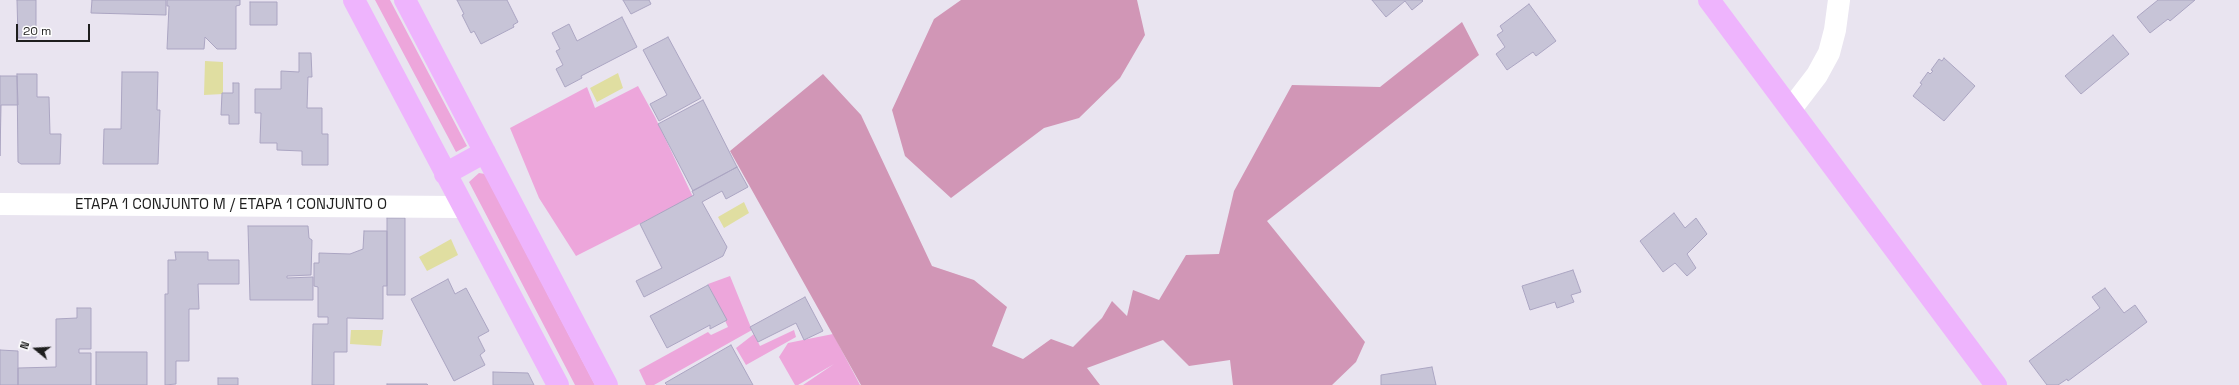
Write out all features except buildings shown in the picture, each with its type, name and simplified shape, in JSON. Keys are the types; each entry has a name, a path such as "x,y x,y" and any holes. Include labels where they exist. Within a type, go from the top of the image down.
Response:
{"street":[{"path":"354,0 558,385"},
{"path":"405,0 607,385"},
{"path":"1709,0 1996,385"},
{"path":"1791,110 1817,75 1829,53 1835,30 1839,0"},
{"path":"445,174 485,152"},
{"name":"ETAPA 1 CONJUNTO M / ETAPA 1 CONJUNTO O","path":"0,204 462,206"}],"shaded area":[{"path":"375,0 390,0 467,146 456,152"},
{"path":"961,0 1137,0 1145,35 1120,78 1079,118 1044,128 951,198 905,156 892,110 934,19"},
{"path":"1462,22 1479,55 1267,221 1365,342 1356,362 1332,385 1233,385 1230,360 1189,366 1163,340 1087,368 1100,385 861,385 730,151 823,74 861,115 932,266 974,280 1007,307 992,346 1023,359 1051,339 1073,347 1102,318 1112,301 1127,316 1133,290 1159,300 1186,255 1219,254 1234,191 1292,85 1380,87"},
{"path":"205,61 223,62 223,94 204,95"},
{"path":"618,73 623,88 597,102 590,88"},
{"path":"638,86 655,117 693,197 576,256 539,198 510,128 587,87 595,108"},
{"path":"479,173 485,174 595,385 575,385 469,182"},
{"path":"744,202 749,213 724,228 718,217"},
{"path":"451,239 458,255 427,271 419,257"},
{"path":"730,276 752,330 654,385 646,385 639,370 708,332 711,335 728,327 708,284"},
{"path":"351,330 383,330 381,346 350,344"},
{"path":"794,330 796,337 746,365 736,348 754,334 760,346"},
{"path":"833,334 860,385 803,385 834,364 798,385 795,385 779,357 788,343"}]}
